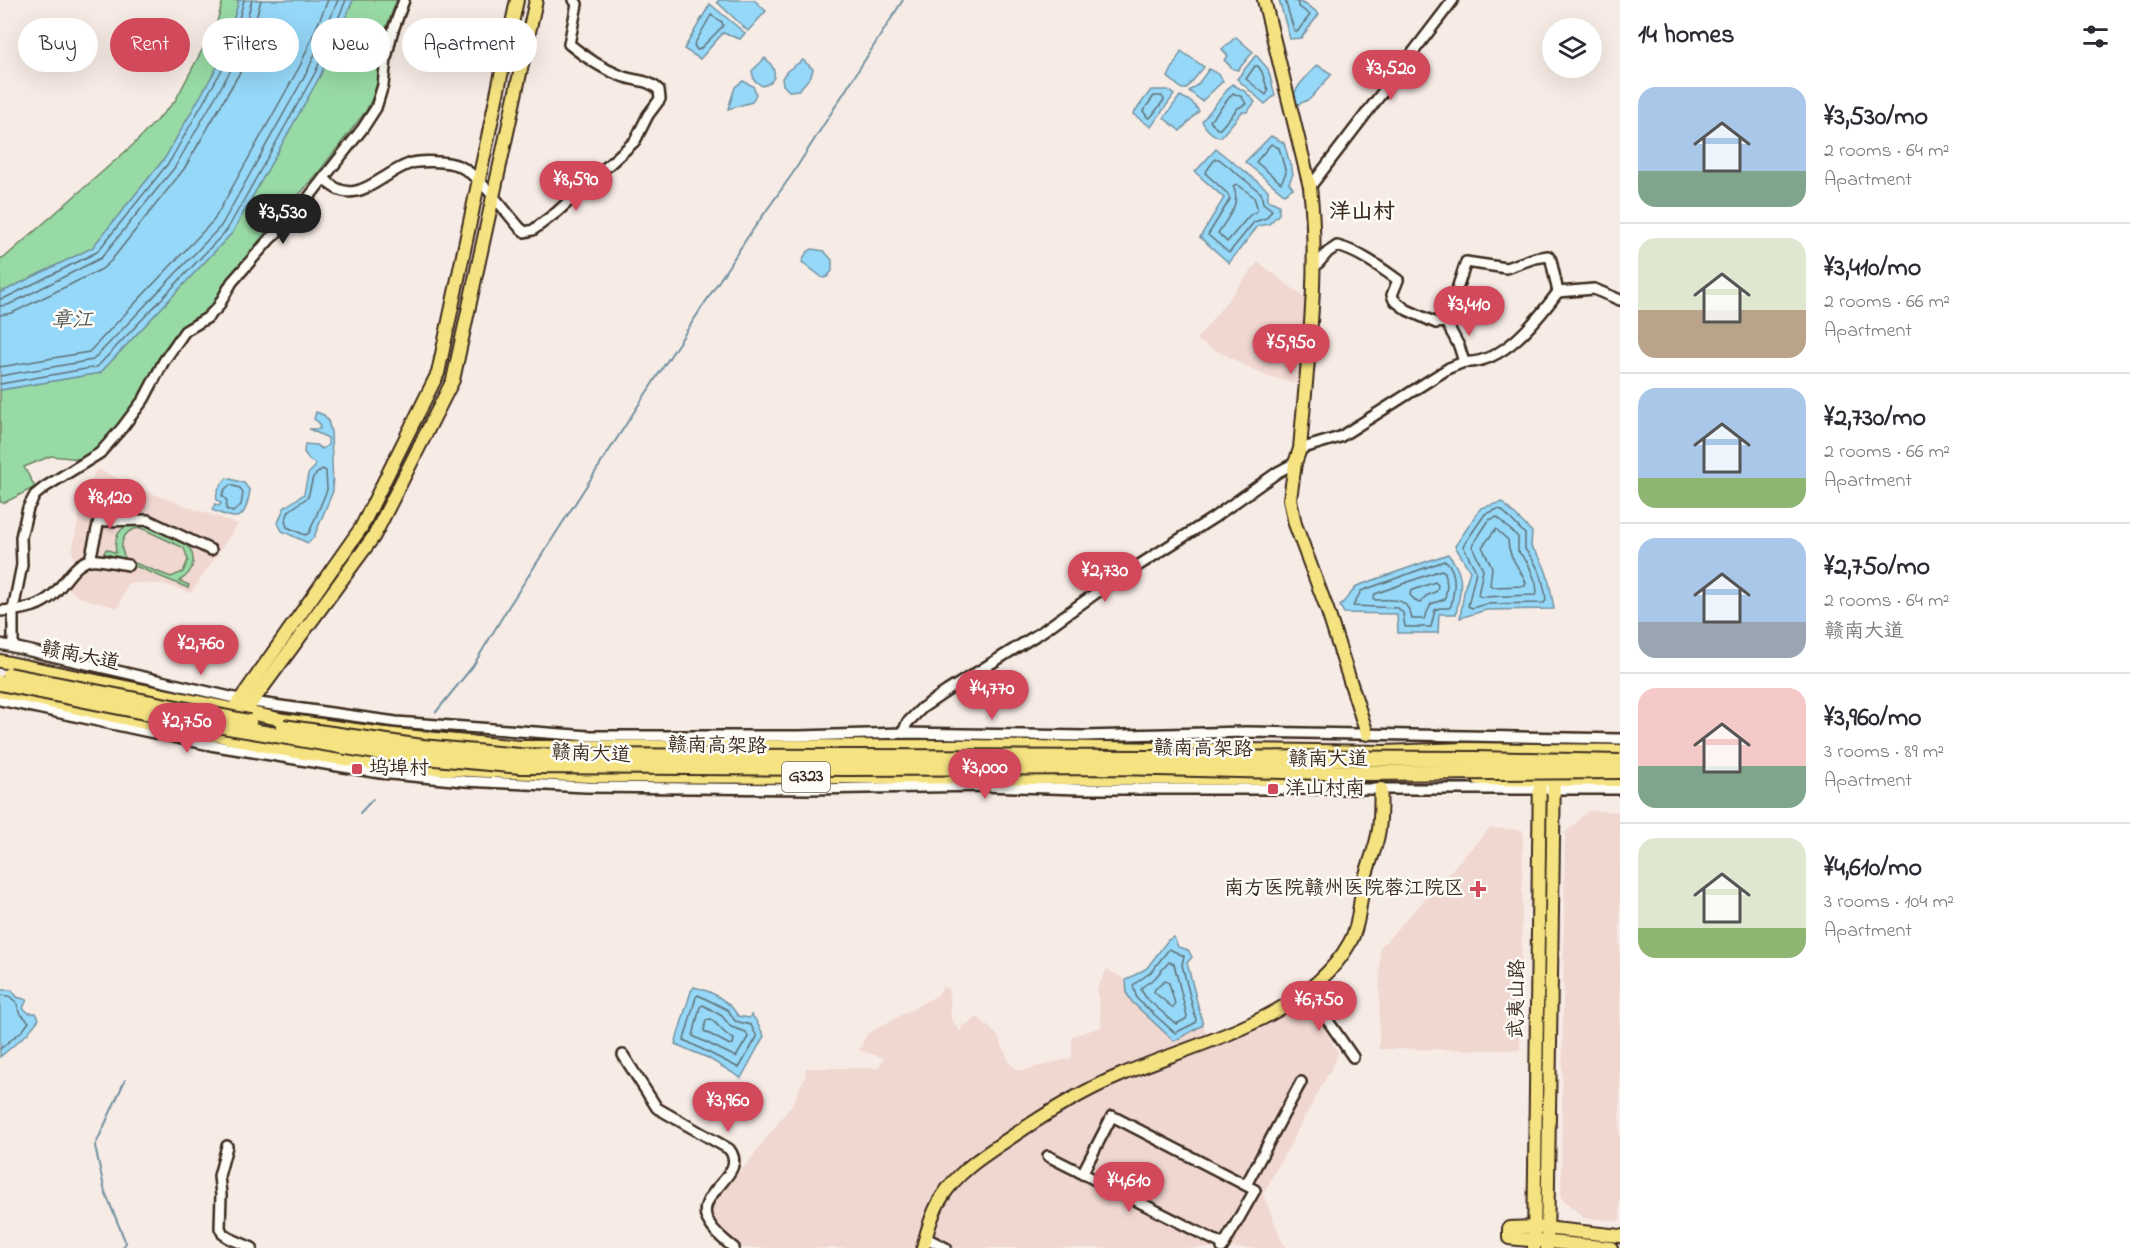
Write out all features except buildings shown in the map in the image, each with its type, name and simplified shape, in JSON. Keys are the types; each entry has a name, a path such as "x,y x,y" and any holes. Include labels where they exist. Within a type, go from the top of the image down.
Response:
{"highway":[{"name":"赣南高架路","path":"1,666 265,724 422,747 520,756 1475,759 1620,762"},
{"name":"赣南高架路","path":"0,683 169,717 382,753 521,766 1117,767 1364,773 1620,771"}],"main road":[{"path":"229,743 242,706 361,528 438,373 517,0"},
{"path":"213,740 374,536 453,380 536,0"},
{"path":"1264,0 1310,187 1313,218 1314,268 1300,449 1295,463 1290,499 1295,524 1328,609 1367,734"},
{"name":"赣南大道","path":"1,666 242,706 284,720 384,734 520,747 962,746 1384,752 1464,749 1620,751"},
{"name":"赣南大道","path":"0,691 213,740 389,766 578,775 1247,780 1383,784 1464,778 1540,784 1620,780"},
{"path":"177,730 184,698"},
{"path":"279,748 284,720"},
{"path":"962,746 964,778"},
{"path":"1050,748 1051,778"},
{"path":"1464,749 1464,778"},
{"name":"武夷山路","path":"1540,750 1541,1239"},
{"name":"武夷山路","path":"1541,1239 1554,750"},
{"path":"924,1243 942,1196 961,1174 1025,1128 1069,1101 1120,1075 1209,1043 1288,1004 1308,992 1324,976 1350,942 1357,924 1364,881 1379,831 1384,752"},
{"path":"1541,1239 1620,1236"},
{"path":"1541,1239 1611,1248"}],"street":[{"path":"404,0 392,33 383,85 376,108 324,178 298,211 232,282 218,307 207,318 185,331 164,361 144,399 100,453 35,495 28,508 21,537 22,565 6,645 242,706 396,722 588,736 903,734 1084,736 1246,732 1620,739"},
{"path":"324,178 330,186 341,191 358,192 407,164 417,161 449,163 459,166 478,182 525,232 533,230 635,141 648,115 660,99 659,90 652,82 622,76 598,66 569,45 577,4 574,0"},
{"path":"1310,187 1453,0"},
{"path":"1314,268 1332,248 1337,246 1345,248 1382,268 1398,280 1392,295 1400,305 1436,323 1446,322"},
{"path":"1300,449 1340,437 1449,368 1464,362 1476,363 1493,357 1538,319 1558,292 1551,260 1548,256 1506,268 1466,262 1446,322 1464,362"},
{"path":"1558,292 1594,290 1620,300"},
{"path":"903,734 907,723 922,708 1043,631 1103,588 1295,463"},
{"path":"90,560 105,494"},
{"path":"99,521 148,520 211,550"},
{"path":"0,611 39,605 51,597 79,566 90,560 128,565"},
{"path":"0,700 213,740"},
{"path":"229,743 380,773 464,781 586,787 810,789 982,786 1079,789 1540,784"},
{"path":"1554,784 1620,789"},
{"path":"1308,992 1353,1057"},
{"path":"623,1055 657,1108 729,1149 733,1154 734,1162 729,1175 707,1204 705,1214 713,1228 734,1248"},
{"path":"1246,1185 1301,1082"},
{"path":"1048,1156 1082,1174 1223,1247 1255,1190 1112,1116 1082,1174"},
{"path":"227,1146 219,1176 220,1228 229,1238 252,1248"},
{"path":"924,1243 946,1248"}],"shaded area":[{"path":"1258,262 1305,298 1303,385 1266,376 1196,340"},
{"path":"97,469 163,498 238,524 191,593 164,584 128,583 118,608 78,597 67,587 79,569 72,552 82,501"},
{"path":"1588,811 1620,812 1620,1221 1584,1218 1561,1198 1565,833"},
{"name":"南方医院赣州医院蓉江院区","path":"1490,828 1523,830 1520,1050 1379,1049 1380,948"},
{"path":"1107,969 1126,980 1127,994 1132,1002 1174,1041 1203,1025 1209,1038 1303,992 1339,1054 1263,1194 1287,1248 741,1248 715,1226 708,1210 715,1198 747,1164 793,1103 805,1077 806,1068 878,1068 884,1058 859,1050 867,1034 938,995 943,987 948,988 950,1017 960,1032 962,1027 978,1017 998,1036 1010,1064 1020,1071 1072,1058 1072,1036 1102,1027 1097,989"}],"green space":[{"path":"223,0 239,0 234,18 218,18"},
{"path":"353,0 397,0 390,18 345,18"},
{"path":"202,50 202,72 214,72 165,158 92,248 0,293 0,258 4,258 134,144 175,101"},
{"path":"322,72 381,72 380,82 366,111 318,173 257,243 216,302 202,315 181,327 163,351 133,409 106,441 80,459 51,456 24,467 35,487 4,503 0,502 0,390 100,373 232,233"},
{"path":"144,522 176,536 189,548 193,563 188,574 179,581 189,585 188,588 104,553 106,549 116,553 116,539 121,530","holes":["141,528 184,548 188,560 183,572 171,577 127,560 122,544 130,531"]}],"water":[{"name":"章江","path":"239,0 353,0 345,18 311,18 311,72 322,72 232,233 100,373 0,390 0,293 92,248 165,158 214,72 299,72 299,18 234,18"},
{"path":"719,0 754,0 766,11 748,31 717,2"},
{"path":"1279,0 1300,2 1319,14 1301,38 1290,39"},
{"path":"710,4 745,33 740,39 723,33 700,59 684,49"},
{"path":"1236,37 1253,52 1238,70 1233,69 1224,60 1228,56 1222,49"},
{"path":"1181,51 1204,67 1186,89 1182,89 1168,77"},
{"path":"1256,55 1268,69 1275,95 1265,104 1237,79"},
{"path":"765,58 774,70 774,78 762,86 754,80 752,71"},
{"path":"803,60 813,69 811,76 799,90 789,91 783,85 782,78 787,71"},
{"path":"1317,65 1332,74 1310,99 1297,105 1293,95"},
{"path":"1209,69 1220,75 1223,81 1202,101 1189,91 1198,84"},
{"path":"743,81 753,86 756,94 752,102 728,109 735,87"},
{"path":"1232,84 1246,92 1255,102 1247,112 1242,112 1221,137 1209,131 1202,121"},
{"path":"1151,90 1168,90 1174,95 1151,127 1133,114"},
{"path":"1180,96 1192,102 1199,111 1180,131 1164,118"},
{"path":"1271,136 1284,143 1293,174 1289,183 1293,188 1284,194 1245,162"},
{"path":"1216,149 1268,190 1268,200 1279,205 1279,214 1269,224 1258,226 1229,263 1200,237 1224,198 1195,172"},
{"path":"812,249 824,251 832,260 832,271 827,277 823,278 802,262 806,253"},
{"path":"316,412 324,415 328,420 331,432 333,491 314,537 308,543 282,531 278,523 284,508 304,494 308,474 315,467 304,452 305,444 316,445 322,449 328,445 328,438 309,429 320,429 319,423 314,419"},
{"path":"227,478 244,483 250,491 245,509 239,516 228,516 212,510 215,504 219,506 221,503 217,500 217,493"},
{"path":"1502,502 1532,532 1531,547 1545,568 1554,609 1486,610 1460,618 1470,571 1455,546 1481,508"},
{"path":"1448,554 1458,569 1461,582 1456,614 1439,614 1438,633 1398,633 1397,614 1344,613 1340,606 1357,586"},
{"path":"1174,937 1178,947 1188,950 1192,957 1187,963 1203,1025 1174,1041 1132,1002 1127,994 1126,980 1147,968 1168,940"},
{"path":"694,987 719,997 738,1016 749,1018 751,1015 764,1036 741,1078 708,1058 675,1044"},
{"path":"0,990 12,990 17,997 27,1000 23,1008 29,1013 36,1013 39,1019 27,1034 0,1057"}],"waterway":[{"path":"436,712 473,666 643,398 747,238 793,173 903,0"},
{"path":"360,813 373,799"},
{"path":"122,1248 126,1243 105,1192 95,1146 125,1080"}],"place":[{"name":"坞埠村","path":"357,769"},
{"name":"洋山村南","path":"1273,789"},
{"name":"南方医院赣州医院蓉江院区","path":"1478,889"}],"district":[{"name":"洋山村","path":"1362,213"}]}
